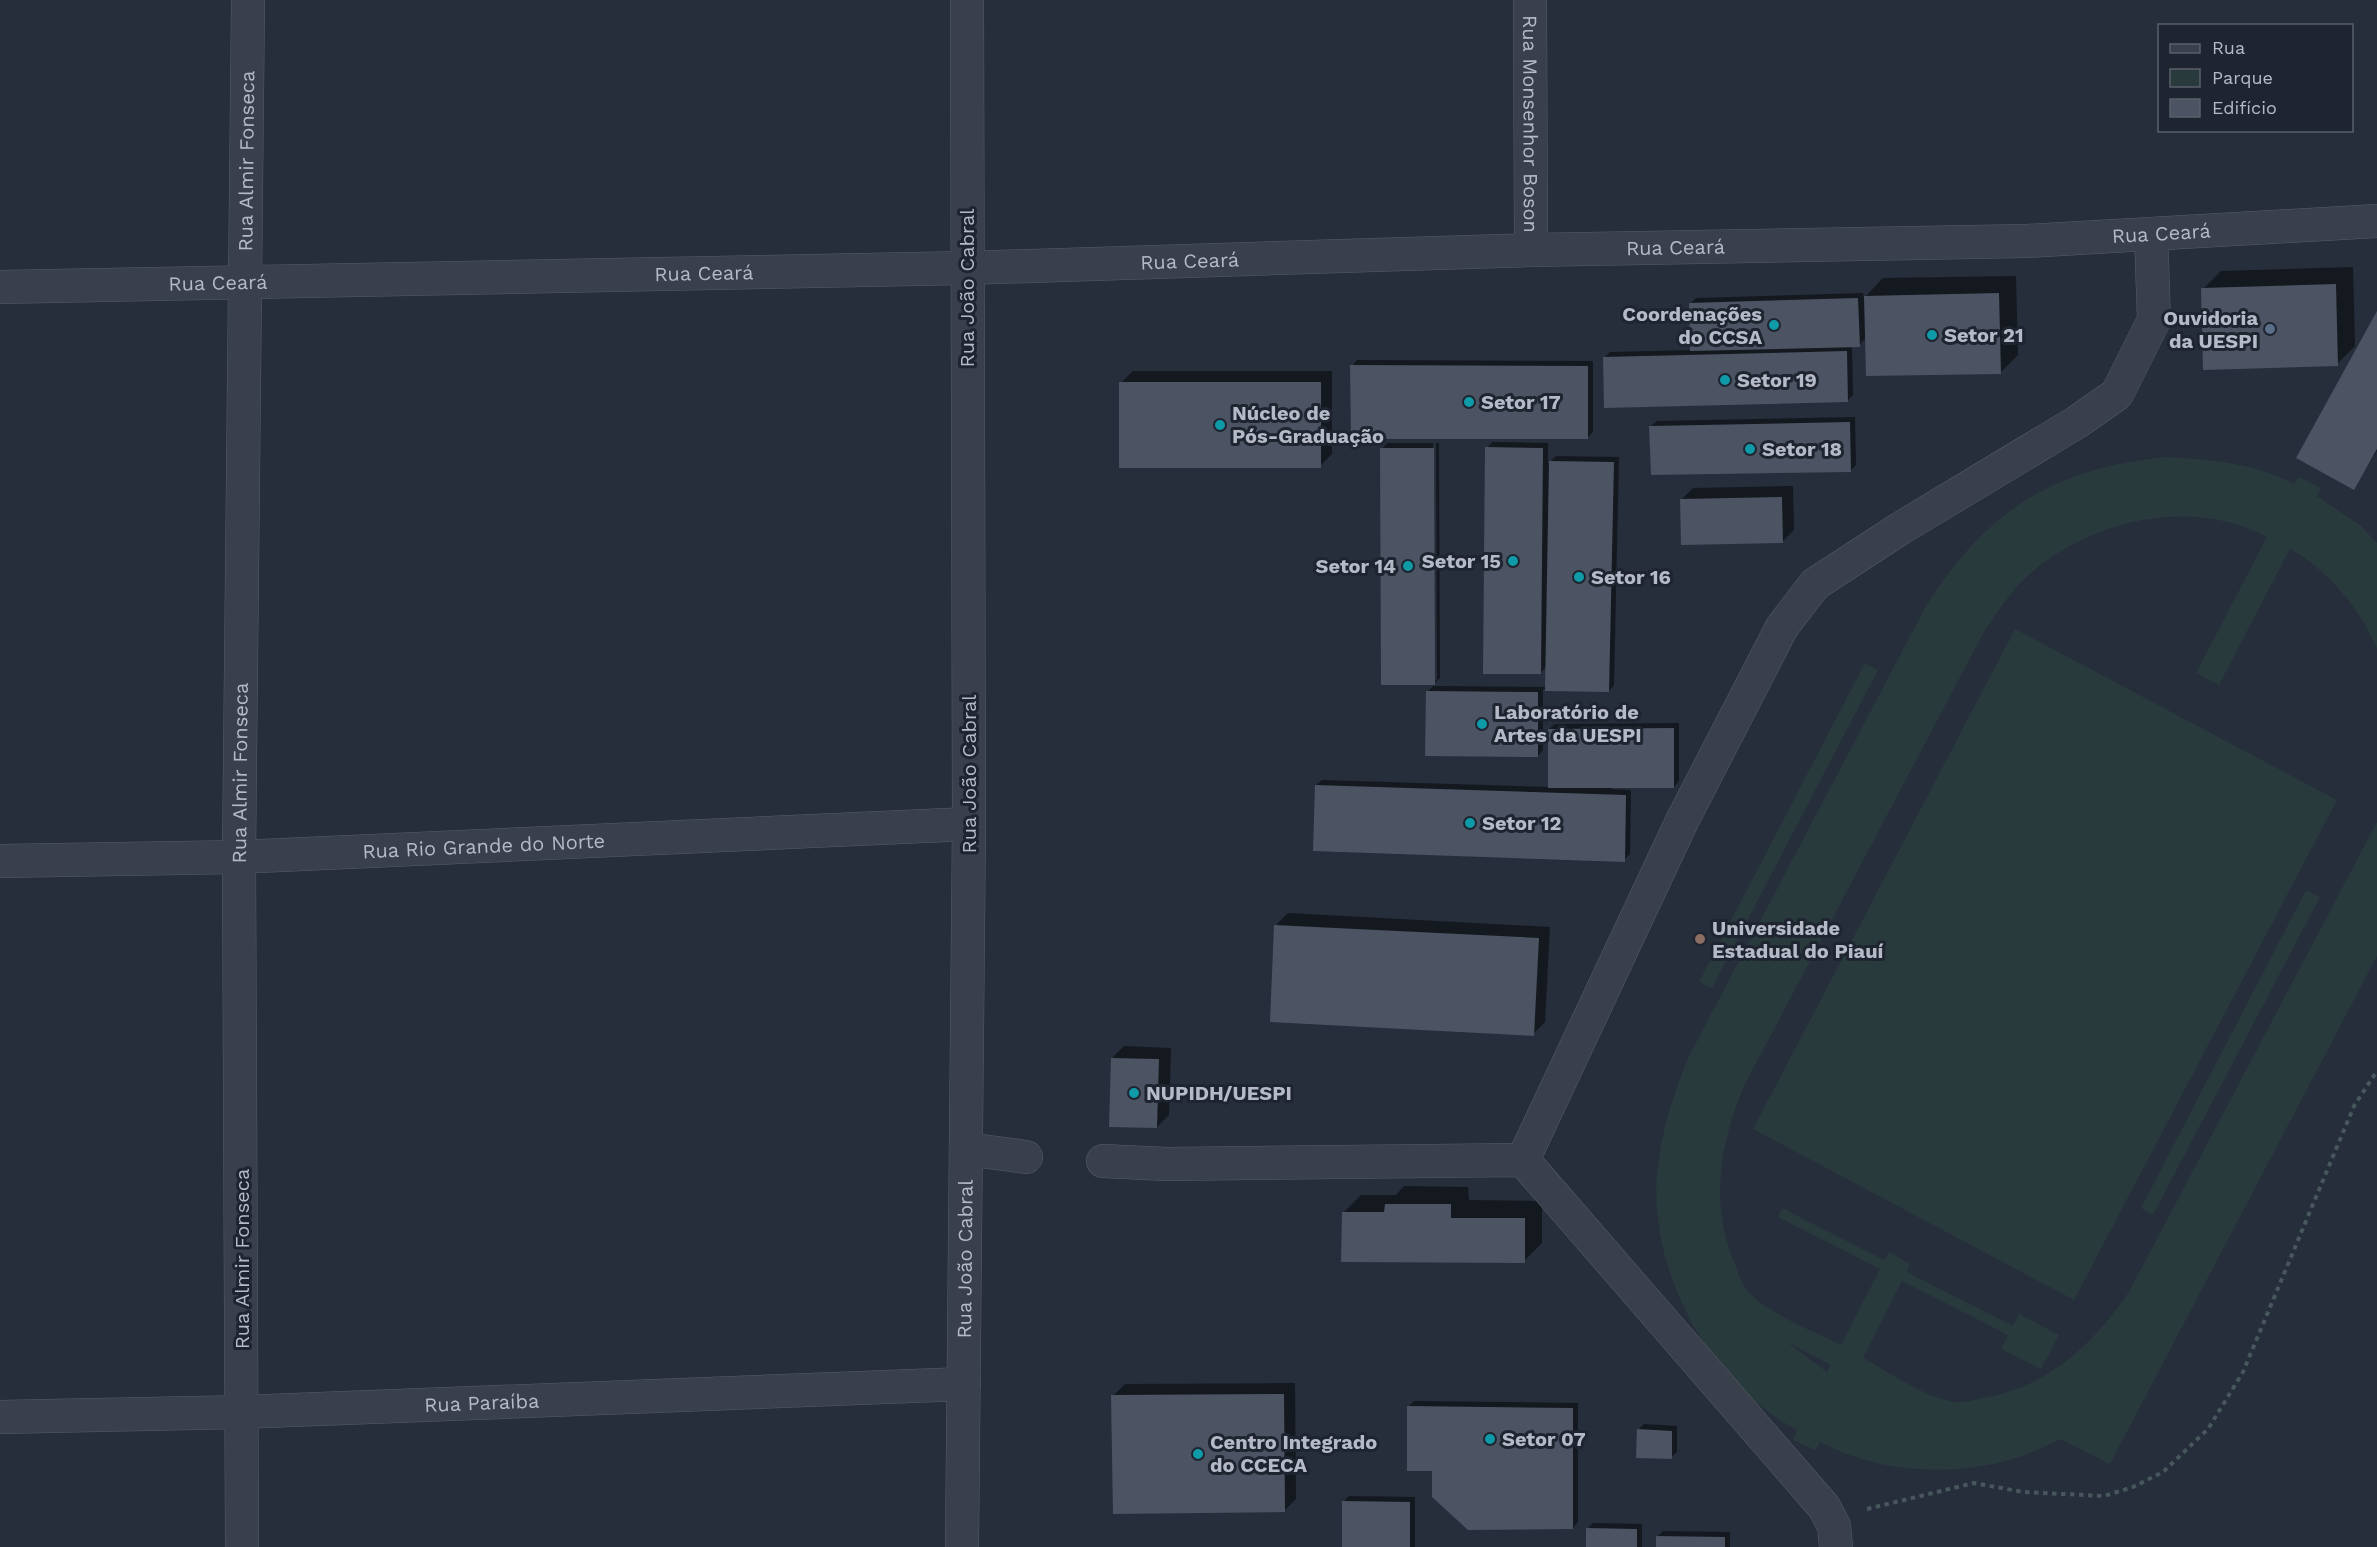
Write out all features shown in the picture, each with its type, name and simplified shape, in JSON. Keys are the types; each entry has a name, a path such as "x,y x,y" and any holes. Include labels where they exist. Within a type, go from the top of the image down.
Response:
{"street":[{"name":"Rua Almir Fonseca","path":"242,1547 239,857 243,284 248,0"},
{"name":"Rua João Cabral","path":"962,1547 969,824 967,0"},
{"name":"Rua Monsenhor Boson","path":"1530,0 1531,250"},
{"name":"Rua Ceará","path":"0,287 966,268 1531,250 2026,241 2377,221"},
{"path":"1523,1160 1682,821 1782,627 1815,584 1900,528 2077,422 2117,394 2154,320 2151,234"},
{"name":"Rua Rio Grande do Norte","path":"0,861 239,857 969,824"},
{"path":"966,1149 1026,1157"},
{"path":"1103,1161 1167,1164 1523,1160 1824,1507 1834,1526 1836,1547"},
{"name":"Rua Paraíba","path":"0,1417 243,1412 964,1384"}],"path":[{"path":"1824,1507 1856,1511 1974,1483 2023,1492 2104,1496 2133,1487 2163,1472 2208,1429 2243,1372 2354,1106 2377,1071"}],"green space":[{"path":"2165,457 2231,463 2263,471 2294,484 2299,477 2321,488 2317,496 2361,526 2377,543 2377,649 2362,620 2342,592 2318,568 2290,549 2219,685 2196,673 2267,537 2238,525 2207,518 2176,517 2144,520 2113,527 2083,539 2056,554 2024,579 1985,630 1746,1082 1737,1104 1724,1149 1720,1195 1727,1241 1743,1284 1754,1298 1777,1314 1841,1345 1880,1269 1778,1217 1782,1208 1884,1260 1889,1252 1910,1264 1907,1272 2013,1326 2019,1314 2059,1335 2041,1369 2001,1349 2008,1335 1902,1281 1863,1358 1930,1395 1954,1402 2006,1393 2028,1384 2067,1360 2085,1345 2130,1290 2377,822 2377,956 2110,1464 2060,1439 2003,1462 1972,1468 1940,1470 1878,1463 1820,1442 1815,1450 1793,1440 1797,1430 1766,1410 1737,1385 1712,1355 1691,1322 1675,1286 1663,1249 1657,1212 1659,1158 1673,1099 1689,1056 1926,606 1949,573 1973,544 1998,520 2026,500 2056,484 2088,472","holes":["1787,1342 1831,1365 1827,1372"]},
{"path":"2015,629 2337,800 2074,1300 1753,1129"},
{"path":"1865,663 1878,670 1712,988 1699,982"},
{"path":"2306,890 2320,897 2153,1215 2141,1208"}],"building":[{"path":"2336,284 2338,366 2203,370 2201,288"},
{"name":"Setor 21","path":"1999,293 2001,374 1866,376 1864,296"},
{"name":"Coordenações do CCSA","path":"1858,298 1860,347 1690,351 1689,303"},
{"path":"2377,311 2377,449 2354,490 2296,458"},
{"name":"Setor 19","path":"1847,351 1848,402 1604,408 1603,357"},
{"name":"Setor 17","path":"1350,365 1588,366 1588,439 1351,439"},
{"name":"Núcleo de Pós-Graduação","path":"1119,382 1321,382 1321,468 1119,468"},
{"name":"Setor 18","path":"1850,422 1851,472 1651,475 1649,426"},
{"name":"Setor 15","path":"1485,447 1543,448 1541,674 1483,674"},
{"name":"Setor 14","path":"1380,448 1434,448 1435,685 1381,685"},
{"name":"Setor 16","path":"1549,461 1614,462 1609,692 1545,691"},
{"path":"1782,497 1783,543 1681,545 1680,499"},
{"name":"Laboratório de Artes da UESPI","path":"1426,691 1538,692 1538,757 1425,756"},
{"path":"1674,728 1674,788 1548,788 1548,729"},
{"name":"Setor 12","path":"1315,785 1626,795 1625,862 1313,851"},
{"path":"1274,925 1539,938 1534,1036 1270,1022"},
{"name":"NUPIDH/UESPI","path":"1111,1058 1159,1059 1157,1128 1109,1127"},
{"path":"1385,1204 1451,1204 1451,1218 1525,1218 1525,1263 1341,1262 1342,1212 1384,1212"},
{"name":"Centro Integrado do CCECA","path":"1284,1394 1285,1512 1113,1514 1111,1395"},
{"path":"1407,1406 1573,1408 1573,1529 1468,1530 1432,1497 1432,1471 1407,1471"},
{"path":"1637,1429 1672,1431 1672,1459 1636,1458"},
{"path":"1342,1501 1410,1502 1410,1547 1342,1547"},
{"path":"1586,1528 1637,1529 1637,1547 1586,1547"},
{"path":"1656,1536 1725,1537 1725,1547 1656,1547"}],"place":[{"name":"Coordenações do CCSA","path":"1774,325"},
{"name":"Ouvidoria da UESPI","path":"2270,329"},
{"name":"Setor 21","path":"1932,335"},
{"name":"Setor 19","path":"1725,380"},
{"name":"Setor 17","path":"1469,402"},
{"name":"Núcleo de Pós-Graduação","path":"1220,425"},
{"name":"Setor 18","path":"1750,449"},
{"name":"Setor 15","path":"1513,561"},
{"name":"Setor 14","path":"1408,566"},
{"name":"Setor 16","path":"1579,577"},
{"name":"Laboratório de Artes da UESPI","path":"1482,724"},
{"name":"Setor 12","path":"1470,823"},
{"name":"Universidade Estadual do Piauí","path":"1700,939"},
{"name":"NUPIDH/UESPI","path":"1134,1093"},
{"name":"Setor 07","path":"1490,1439"},
{"name":"Centro Integrado do CCECA","path":"1198,1454"}]}
